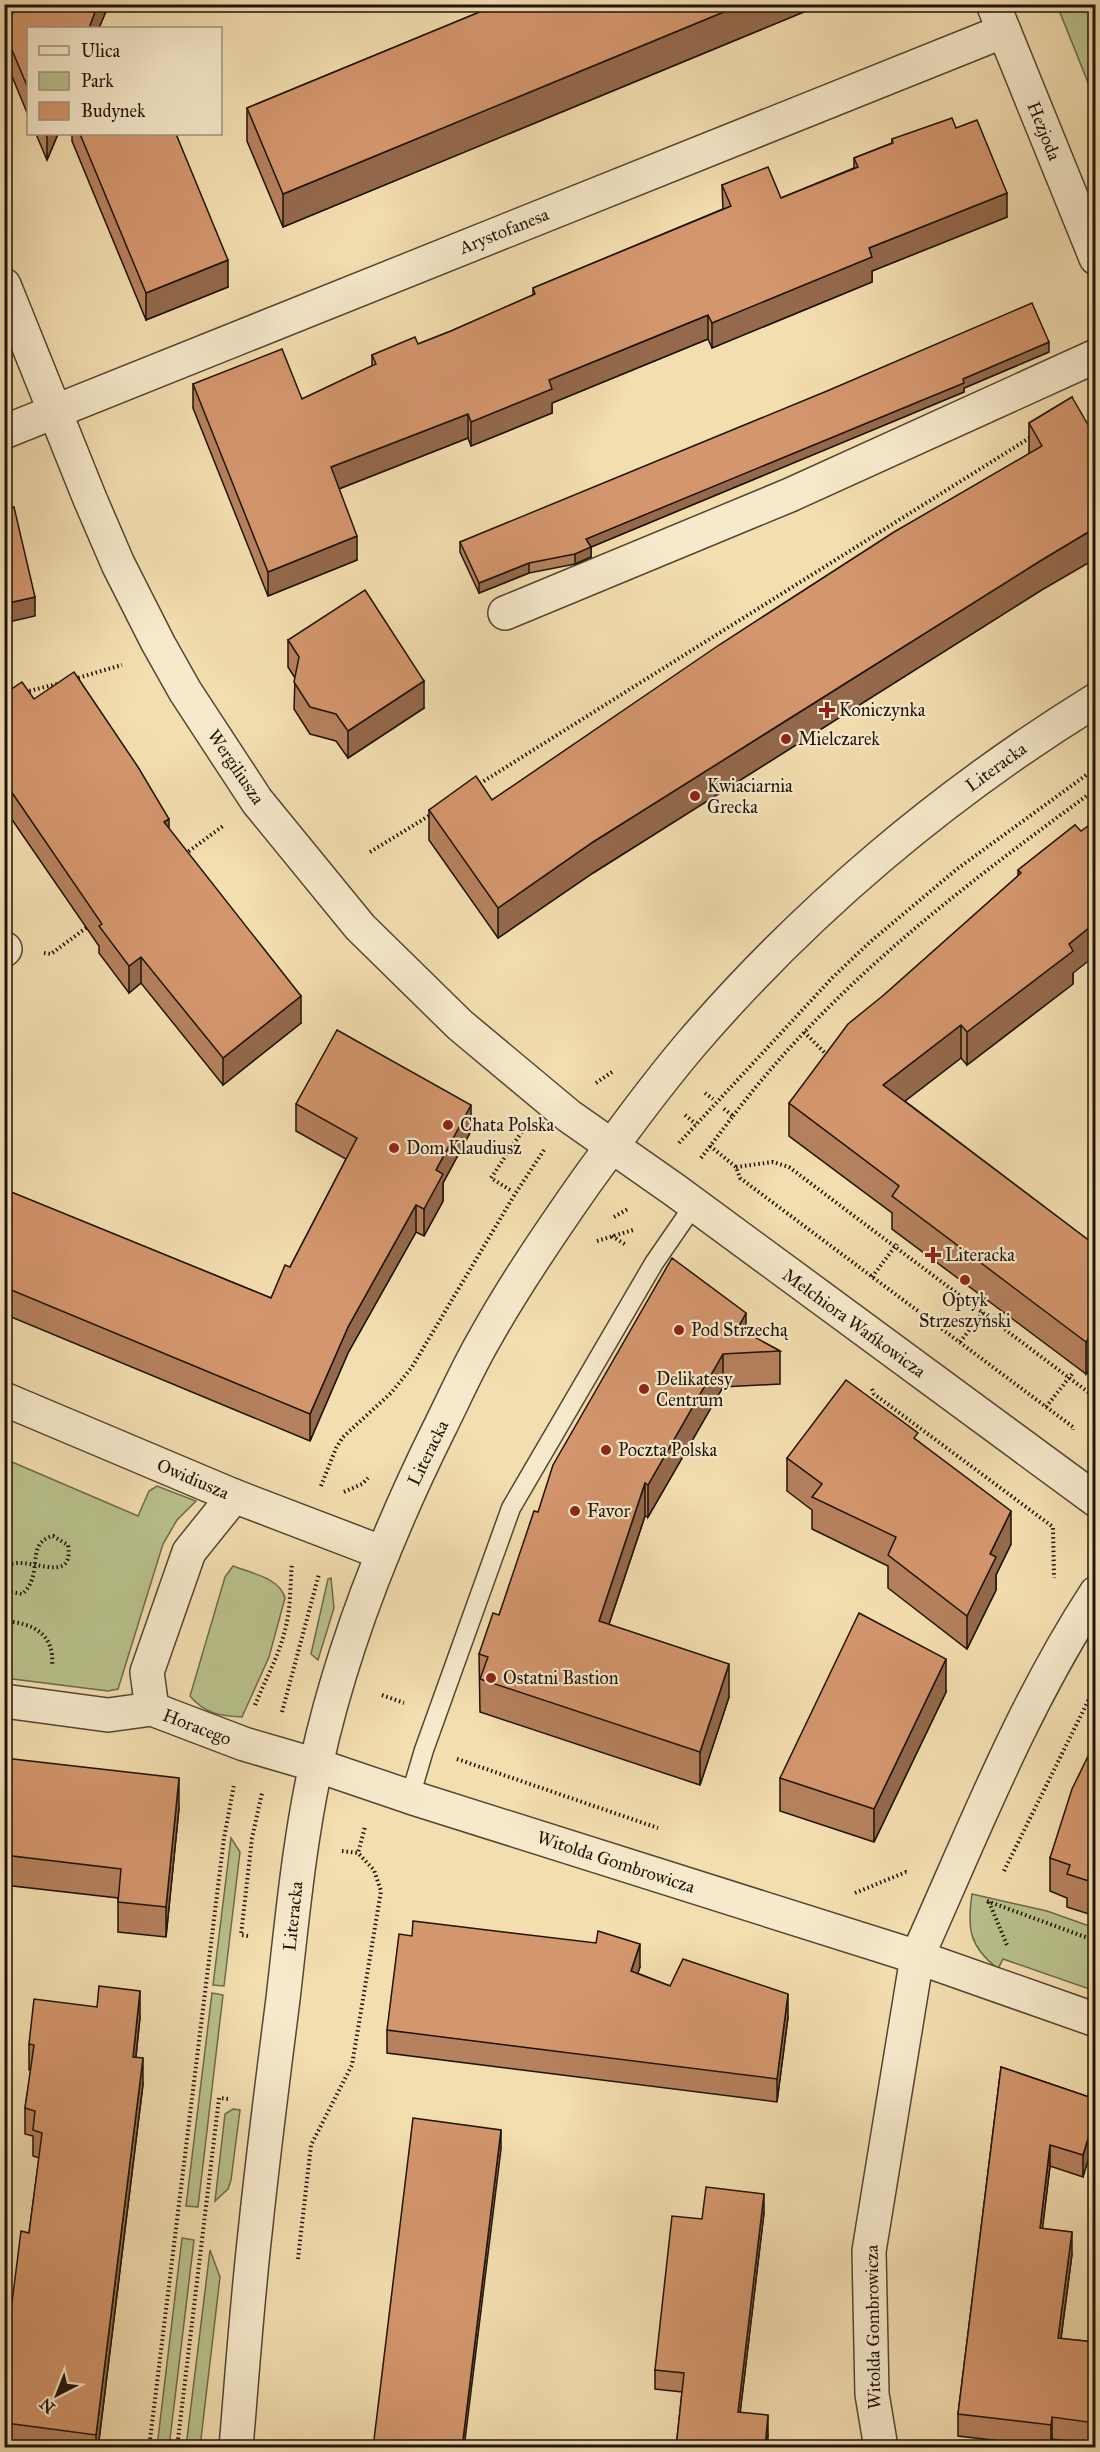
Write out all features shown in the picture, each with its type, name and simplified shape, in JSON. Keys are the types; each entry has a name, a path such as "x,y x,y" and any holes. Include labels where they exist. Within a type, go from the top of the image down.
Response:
{"street":[{"name":"Hezjoda","path":"999,18 1095,258"},
{"name":"Arystofanesa","path":"4,432 999,18"},
{"name":"Wergiliusza","path":"4,285 118,564 185,691 257,801 360,927 405,972 495,1055 569,1116 612,1146"},
{"path":"505,613 790,495 1095,356"},
{"name":"Literacka","path":"236,2448 255,2231 301,1845 316,1765 338,1681 383,1552 411,1487 484,1339 528,1265 654,1089 693,1042 763,967 844,888 969,786 1020,749 1095,700"},
{"name":"Melchiora Wańkowicza","path":"612,1146 1095,1500"},
{"name":"Owidiusza","path":"4,1399 234,1496 383,1552"},
{"path":"152,1709 147,1672 189,1552 234,1496"},
{"name":"Witolda Gombrowicza","path":"881,2448 872,2394 869,2251 917,1957 1017,1736 1079,1618 1095,1593"},
{"name":"Horacego","path":"4,1701 108,1715 152,1709 244,1744 316,1765"},
{"name":"Witolda Gombrowicza","path":"316,1765 410,1797 917,1957 1095,2020"}],"lane":[{"path":"410,1797 424,1750 511,1508 654,1263 694,1205"}],"path":[{"path":"471,789 1035,434"},
{"path":"15,694 125,664 158,643"},
{"path":"677,1146 824,986 870,942 957,869 1095,768"},
{"path":"696,1164 776,1062 878,960 926,917 990,866 1095,789"},
{"path":"182,856 257,801"},
{"path":"370,852 441,808"},
{"path":"5,950 51,954 98,919"},
{"path":"804,1032 829,1058"},
{"path":"723,1108 733,1116"},
{"path":"510,1190 491,1178 527,1125"},
{"path":"318,1493 339,1442 352,1427 392,1393 412,1367 546,1146"},
{"path":"710,1146 736,1167 740,1178 1073,1427 1073,1438"},
{"path":"736,1167 773,1162 789,1167 894,1249 983,1311 1070,1376 1095,1398"},
{"path":"591,1243 639,1228"},
{"path":"872,1277 897,1244"},
{"path":"960,1342 983,1311"},
{"path":"1046,1407 1070,1376"},
{"path":"870,1386 874,1394 1053,1527 1055,1585"},
{"path":"4,1568 9,1563 20,1561 36,1565 49,1569 59,1567 66,1562 69,1554 68,1545 53,1536 44,1538 38,1546 36,1565 33,1581 22,1594 11,1592 4,1587"},
{"path":"253,1711 285,1631 294,1556"},
{"path":"281,1718 293,1667 323,1564"},
{"path":"4,1621 23,1622 37,1630 49,1642 53,1654 49,1708"},
{"path":"1001,1877 1095,1685"},
{"path":"382,1695 404,1703"},
{"path":"424,1750 661,1829"},
{"path":"149,2448 226,1823 235,1781"},
{"path":"258,1937 241,1935 252,1838 264,1788"},
{"path":"358,1853 366,1824"},
{"path":"297,2261 311,2145 352,2064 381,1891 374,1870 358,1853 339,1850"},
{"path":"851,1894 906,1872 990,1900 1095,1941"},
{"path":"990,1900 1010,1951"},
{"path":"177,2448 219,2098"}],"green space":[{"path":"1057,5 1095,5 1095,100"},
{"path":"5,1459 138,1516 149,1491 157,1486 196,1501 177,1520 163,1544 118,1689 108,1691 5,1678"},
{"path":"233,1566 271,1581 282,1591 285,1598 269,1657 242,1717 214,1713 201,1707 190,1696 225,1577"},
{"path":"331,1578 334,1608 318,1660 311,1654 328,1579"},
{"path":"231,1838 240,1852 224,1986 213,1985"},
{"path":"972,1894 1047,1911 1095,1928 1095,1991 1003,1959 998,1969 988,1961 972,1936 970,1917"},
{"path":"212,1993 223,1995 198,2207 186,2206"},
{"path":"233,2109 240,2110 231,2180 228,2189 215,2201 225,2114"},
{"path":"182,2238 194,2240 169,2447 157,2447"},
{"path":"210,2250 220,2277 200,2447 186,2447"}],"building":[{"path":"17,4 98,4 89,27 27,27 27,86 4,31 4,17 13,13"},
{"path":"499,4 743,4 283,194 247,108"},
{"path":"952,118 956,128 977,120 1007,193 869,248 872,257 712,323 708,315 549,380 552,389 471,422 468,414 331,467 357,536 268,572 193,384 282,349 302,399 376,364 372,355 415,337 418,344 451,331 535,294 533,288 731,206 722,185 768,167 781,198 858,167 854,158 893,143 892,139"},
{"path":"80,135 176,135 228,260 146,293"},
{"path":"1032,303 1049,342 963,379 964,383 586,539 591,547 575,554 529,563 479,583 460,542 827,391"},
{"path":"1072,397 1095,437 1095,528 593,842 498,908 429,810 476,776 492,800 719,645 894,532 1042,446 1029,423"},
{"path":"14,507 35,597 4,604 4,509"},
{"path":"365,590 424,681 348,731 336,714 310,707 294,682 299,657 288,640"},
{"path":"74,672 138,767 169,819 164,822 301,996 223,1058 141,957 129,966 99,926 102,924 4,781 4,694 22,682 34,699"},
{"path":"1095,821 1095,923 1069,944 1073,951 967,1032 961,1025 883,1085 1095,1245 1095,1332 1086,1342 892,1196 899,1186 789,1103 848,1024 1021,873 1018,870 1075,825 1081,831"},
{"path":"337,1030 471,1105 436,1170 443,1174 424,1209 416,1205 348,1327 310,1414 4,1287 4,1189 271,1298 285,1265 290,1267 357,1138 296,1104"},
{"path":"672,1258 746,1313 738,1328 780,1351 723,1354 648,1485 645,1483 599,1621 729,1664 700,1752 480,1679 488,1657 479,1654 493,1613 499,1615 534,1511 538,1512 553,1465"},
{"path":"846,1380 918,1433 914,1438 1011,1511 990,1554 996,1557 967,1616 888,1555 896,1537 812,1497 822,1484 787,1458"},
{"path":"859,1613 946,1659 874,1809 780,1778"},
{"path":"1095,1742 1095,1883 1067,1874 1070,1865 1050,1858 1072,1789"},
{"path":"4,1758 179,1778 166,1907 118,1902 121,1869 4,1855"},
{"path":"413,1921 596,1943 598,1931 640,1944 631,1971 670,1986 683,1959 788,1994 777,2079 387,2030 399,1934 412,1936"},
{"path":"99,1986 140,1991 133,2057 143,2058 96,2435 6,2423 9,2400 4,2400 4,2366 21,2231 29,2233 42,2133 33,2130 35,2111 25,2108 34,2045 29,2044 34,1999 97,2007"},
{"path":"1001,2067 1095,2099 1095,2116 1083,2155 1050,2145 1040,2228 1072,2232 1058,2338 1095,2342 1095,2423 1052,2417 1051,2425 958,2414"},
{"path":"413,2118 501,2130 462,2448 373,2448"},
{"path":"706,2187 764,2194 738,2412 768,2415 765,2448 676,2448 684,2373 655,2370 672,2216 702,2219"}],"place":[{"name":"Koniczynka","path":"827,710"},
{"name":"Mielczarek","path":"786,739"},
{"name":"Kwiaciarnia Grecka","path":"695,796"},
{"name":"Chata Polska","path":"448,1125"},
{"name":"Dom Klaudiusz","path":"394,1148"},
{"name":"Literacka","path":"933,1255"},
{"name":"Optyk Strzeszyński","path":"965,1280"},
{"name":"Pod Strzechą","path":"679,1330"},
{"name":"Delikatesy Centrum","path":"644,1389"},
{"name":"Poczta Polska","path":"606,1450"},
{"name":"Favor","path":"575,1511"},
{"name":"Ostatni Bastion","path":"491,1678"}]}
